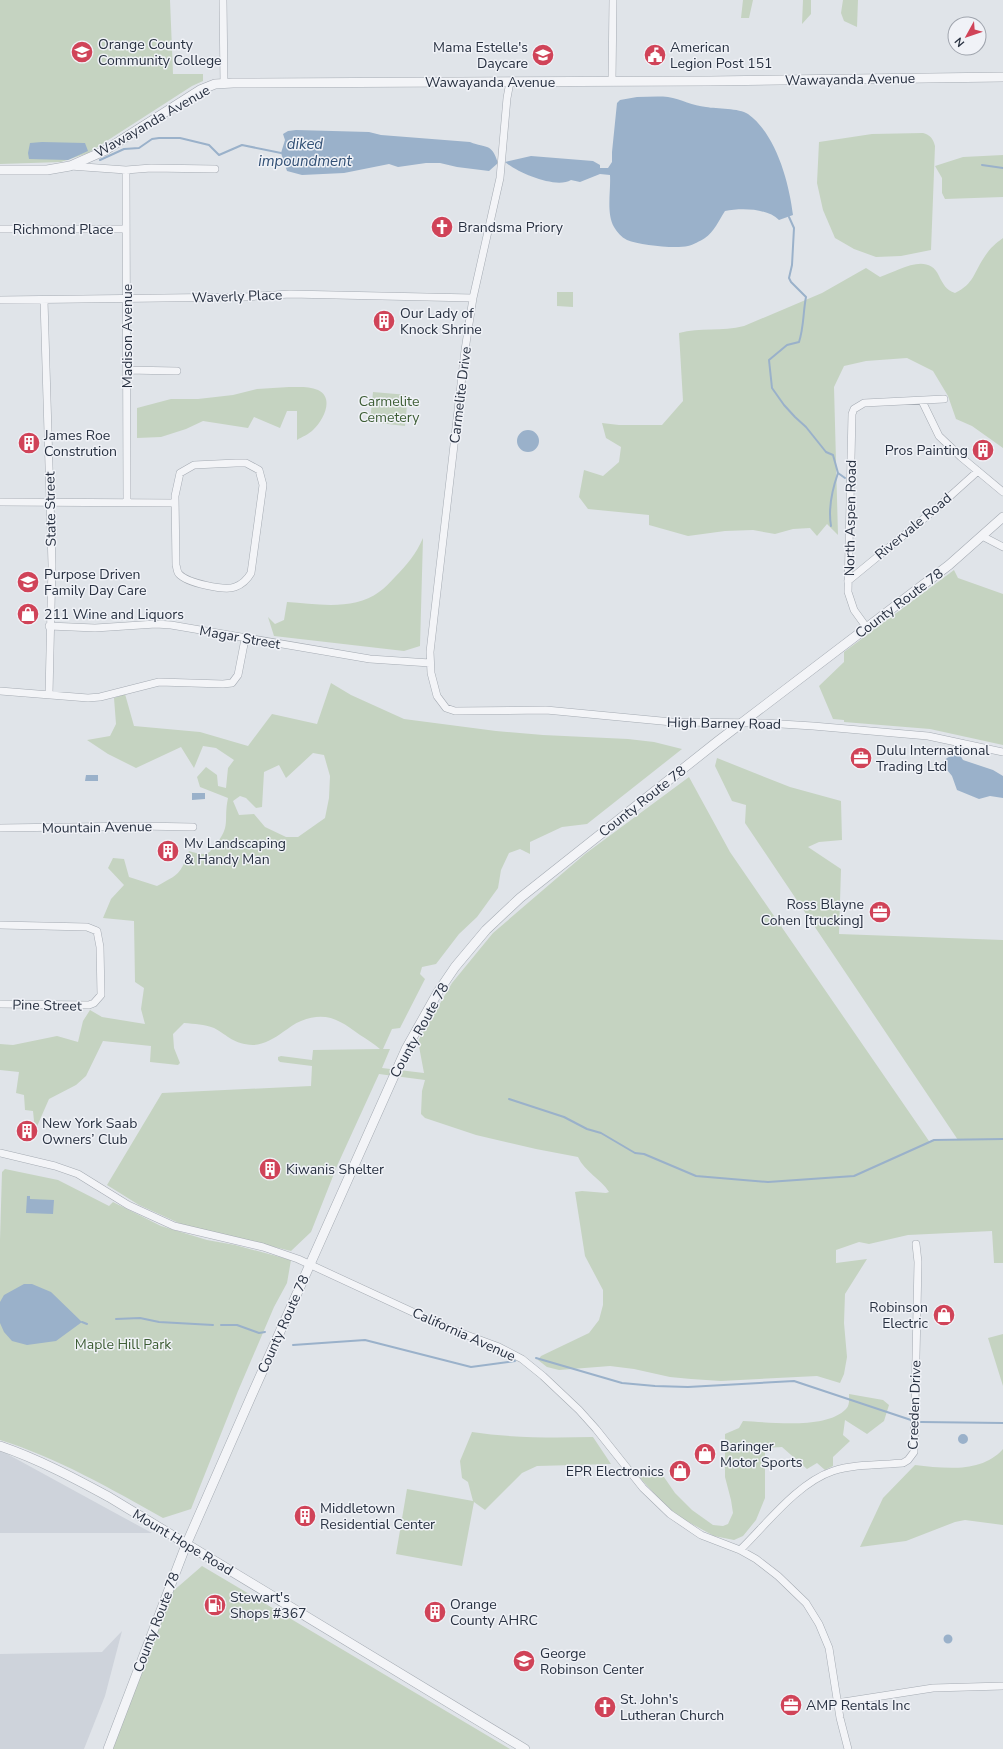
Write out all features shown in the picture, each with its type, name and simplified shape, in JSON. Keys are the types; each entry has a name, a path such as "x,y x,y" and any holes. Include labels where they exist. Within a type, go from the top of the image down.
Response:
{"street":[{"path":"223,0 224,84"},
{"path":"612,81 613,0"},
{"name":"Wawayanda Avenue","path":"0,170 47,170 70,166 104,151 210,85 1003,77"},
{"name":"Carmelite Drive","path":"445,707 437,696 430,663 460,393 473,298 499,184 507,98 510,82"},
{"path":"70,166 126,170 151,168 215,169"},
{"name":"Madison Avenue","path":"126,170 127,502"},
{"name":"Richmond Place","path":"0,229 126,229"},
{"name":"Waverly Place","path":"0,300 244,297 290,294 473,298"},
{"name":"State Street","path":"44,300 52,565 49,626 49,694"},
{"path":"127,370 177,370"},
{"path":"944,399 922,401 939,436 1003,492"},
{"name":"North Aspen Road","path":"867,628 851,605 848,592 852,414 854,409 858,406 870,403 922,401"},
{"path":"246,463 259,470 263,485 251,573 243,583 235,588 222,587 191,581 179,574 176,559 175,503 177,480 180,473 189,466 246,463"},
{"name":"Rivervale Road","path":"848,581 938,507 978,471"},
{"path":"0,502 175,503"},
{"name":"County Route 78","path":"108,1749 186,1545 309,1265 406,1049 428,1009 455,967 486,930 520,898 742,722 949,564 1003,516"},
{"path":"982,536 1003,547"},
{"name":"Magar Street","path":"49,626 95,628 156,624 171,625 245,639 370,659 430,663"},
{"path":"0,691 88,698 100,697 159,682 232,683 237,679 245,639"},
{"name":"High Barney Road","path":"445,707 455,711 546,710 672,722 742,722 813,726 928,736 1003,752"},
{"name":"Mountain Avenue","path":"0,828 140,826 193,827"},
{"name":"Pine Street","path":"0,925 81,927 91,928 97,931 100,947 101,995 94,1003 90,1005 56,1006 0,1004"},
{"name":"California Avenue","path":"0,1153 55,1166 78,1174 128,1206 170,1224 200,1233 263,1247 309,1265 445,1327 499,1347 522,1360 543,1376 579,1410 643,1488 670,1514 701,1534 740,1550 756,1559 797,1593 813,1613 825,1635 829,1648 837,1703 848,1749"},
{"name":"Creeden Drive","path":"740,1550 794,1496 820,1476 842,1468 903,1463 908,1460 914,1452 918,1262 916,1244"},
{"name":"Mount Hope Road","path":"0,1446 24,1454 73,1477 525,1749"},
{"path":"837,1703 933,1688 1003,1686"}],"shaded area":[{"path":"0,1450 106,1508 152,1533 0,1533"},
{"path":"122,1631 105,1696 84,1749 0,1749 0,1654 102,1652"}],"green space":[{"name":"Orange County Community College","path":"0,0 170,0 173,74 203,74 203,81 192,86 88,153 61,162 0,164"},
{"path":"743,0 753,0 749,18 741,18"},
{"path":"803,0 811,0 811,14 802,24"},
{"path":"843,0 858,0 857,27 844,21 841,13"},
{"path":"923,133 931,137 935,146 931,250 901,256 876,257 854,249 835,238 823,210 817,183 819,142 872,134"},
{"path":"1003,155 1003,197 945,199 942,193 942,178 935,166 963,157"},
{"path":"1003,238 1003,448 972,426 956,419 948,396 933,371 907,358 866,361 844,366 834,387 838,535 827,524 817,536 810,528 793,529 775,534 753,530 725,531 688,536 649,525 649,515 588,509 579,497 584,470 603,476 619,462 621,447 606,438 602,423 619,425 662,425 683,401 679,333 695,330 728,329 744,326 822,293 866,268 880,277 912,265 928,265 934,269 943,284 955,293 970,282 987,253"},
{"path":"557,292 573,292 573,307 557,306"},
{"path":"304,387 318,390 326,398 327,404 326,410 317,426 297,440 297,411 287,411 280,428 254,417 248,428 203,421 186,429 161,437 137,438 137,408 171,399 198,399 233,395 257,389"},
{"name":"Carmelite Cemetery","path":"373,392 408,395 405,426 370,422"},
{"path":"423,538 420,646 404,651 274,636 268,617 275,624 284,620 287,602 334,605 358,602 369,598 383,589 403,568 414,554"},
{"path":"954,570 958,578 1003,594 1003,745 930,729 844,722 844,720 833,719 819,686 844,662 844,652"},
{"path":"331,683 351,695 404,719 496,731 628,739 654,742 682,749 587,824 562,827 530,842 530,854 520,849 509,853 501,870 498,888 477,917 459,934 436,964 422,967 420,974 425,979 400,1028 392,1029 383,1049 390,1049 382,1068 424,1073 418,1041 452,983 493,933 585,854 689,777 730,852 929,1141 958,1140 745,823 746,805 732,801 715,766 717,758 790,787 841,801 842,840 819,842 808,847 841,869 839,934 1003,940 1003,1263 994,1263 992,1231 908,1235 869,1244 859,1242 836,1250 836,1263 867,1259 845,1294 844,1323 847,1357 844,1374 840,1383 817,1376 721,1381 691,1379 670,1377 634,1369 610,1366 559,1370 547,1367 538,1360 541,1356 589,1333 599,1320 603,1305 603,1290 585,1256 575,1192 609,1192 602,1183 584,1167 578,1157 476,1135 425,1118 421,1114 422,1091 425,1080 379,1074 337,1166 311,1232 291,1251 181,1224 139,1205 107,1185 162,1093 311,1086 312,1066 280,1062 278,1057 281,1056 312,1060 313,1050 380,1049 339,1021 325,1017 310,1018 296,1023 269,1041 253,1045 236,1041 214,1028 199,1024 184,1023 173,1034 174,1048 180,1063 178,1065 150,1062 151,1046 103,1041 86,1076 76,1085 49,1099 35,1131 33,1111 25,1110 24,1095 16,1093 19,1072 0,1070 0,1044 13,1045 57,1036 78,1042 83,1021 90,1010 102,1017 145,1024 141,1009 144,988 135,982 134,921 103,918 111,899 124,885 108,868 113,858 124,859 129,877 157,886 178,873 189,851 204,854 210,852 220,840 226,823 228,798 200,787 197,777 206,767 217,775 218,786 226,788 228,768 234,760 216,748 203,746 194,768 181,747 136,768 108,754 87,740 110,736 116,724 114,698 125,694 134,726 200,732 248,746 272,714 317,724","holes":["313,753 324,755 330,776 329,798 325,818 298,837 286,837 265,827 254,814 239,815 233,801 240,796 246,798 256,808 262,807 264,772 279,765 286,778"]},
{"name":"Maple Hill Park","path":"5,1169 58,1180 109,1206 113,1202 161,1226 207,1240 235,1245 291,1260 287,1283 274,1307 238,1391 191,1509 163,1518 104,1485 63,1465 22,1447 0,1440 0,1240 2,1172"},
{"path":"1003,1334 1003,1386 988,1338"},
{"path":"849,1394 883,1400 889,1405 884,1421 867,1434 845,1420 843,1435 850,1441 833,1457 833,1466 825,1470 817,1463 807,1469 782,1447 765,1448 765,1498 756,1520 743,1536 734,1540 714,1536 683,1519 667,1507 639,1477 664,1477 675,1493 692,1510 713,1525 723,1526 728,1524 733,1513 725,1477 725,1434 739,1428 743,1421 797,1423 825,1420 837,1416 846,1409 849,1404"},
{"path":"472,1432 532,1437 593,1437 611,1464 537,1466 522,1473 485,1510 474,1502 462,1566 396,1554 407,1489 473,1501 468,1482 462,1478 460,1461"},
{"path":"1003,1449 1003,1525 965,1520 955,1522 906,1541 860,1547 883,1498 915,1465 949,1468 973,1466 994,1457"},
{"path":"202,1566 510,1749 107,1749 172,1592"}],"water":[{"path":"637,97 668,97 701,106 734,110 748,114 758,123 766,134 780,160 788,188 793,215 779,220 768,213 761,211 738,209 725,211 714,229 708,235 692,245 674,247 633,242 625,239 614,227 609,209 610,175 600,174 580,182 571,180 556,183 528,175 505,162 531,156 593,161 600,165 600,168 608,168 612,162 617,103 620,100"},
{"name":"diked impoundment","path":"288,131 369,132 381,135 470,142 491,149 498,163 489,171 457,167 440,163 426,163 398,167 389,164 344,173 302,175 287,171 281,153 285,140 283,134"},
{"path":"30,143 85,143 88,151 68,160 29,159 28,153"},
{"path":"528,430 536,433 539,441 536,449 528,452 520,449 517,441 520,433"},
{"path":"87,610 91,610 93,614 91,618 87,618 85,616 85,612"},
{"path":"955,754 960,755 963,760 993,770 1003,776 1003,798 990,796 979,799 957,790 952,776 948,771 944,770 941,764 947,758"},
{"path":"86,775 98,775 98,781 85,781"},
{"path":"192,793 205,793 205,799 192,800"},
{"path":"27,1196 30,1196 30,1199 54,1200 53,1214 26,1213"},
{"path":"24,1284 32,1284 51,1292 82,1322 56,1341 27,1345 12,1341 4,1332 0,1323 0,1302 4,1295"},
{"path":"963,1434 968,1439 963,1444 958,1439"},
{"path":"946,1635 950,1635 952,1639 950,1643 946,1643 944,1641 944,1637"}],"waterway":[{"path":"100,160 124,149 139,148 152,139 159,138 180,138 209,145 219,155 242,145 281,153"},
{"path":"982,165 1003,168"},
{"path":"789,217 794,228 792,265 789,278 806,297 802,331 799,342 787,345 769,360 772,388 784,405 806,427 826,452 833,455 838,473 845,478"},
{"path":"831,526 831,499 838,473"},
{"path":"509,1099 564,1117 587,1129 601,1133 635,1153 644,1154 696,1176 768,1182 854,1176 934,1140 1003,1139"},
{"path":"116,1319 140,1318 159,1322 213,1325"},
{"path":"82,1322 87,1324"},
{"path":"221,1325 237,1325 259,1333 265,1332"},
{"path":"293,1345 365,1340 471,1367 515,1361"},
{"path":"536,1358 622,1383 655,1386 688,1387 794,1381 911,1420"},
{"path":"921,1422 1003,1423"}],"place":[{"name":"Orange County Community College","path":"82,52"},
{"name":"Mama Estelle's Daycare","path":"543,55"},
{"name":"American Legion Post 151","path":"655,55"},
{"name":"Brandsma Priory","path":"442,227"},
{"name":"Our Lady of Knock Shrine","path":"384,321"},
{"name":"James Roe Constrution","path":"29,443"},
{"name":"Pros Painting","path":"983,450"},
{"name":"Purpose Driven Family Day Care","path":"28,582"},
{"name":"211 Wine and Liquors","path":"28,614"},
{"name":"Dulu International Trading Ltd","path":"861,758"},
{"name":"Mv Landscaping & Handy Man","path":"168,851"},
{"name":"Ross Blayne Cohen [trucking]","path":"880,912"},
{"name":"New York Saab Owners’ Club","path":"27,1131"},
{"name":"Kiwanis Shelter","path":"270,1169"},
{"name":"Robinson Electric","path":"944,1315"},
{"name":"Baringer Motor Sports","path":"705,1454"},
{"name":"EPR Electronics","path":"680,1471"},
{"name":"Middletown Residential Center","path":"305,1516"},
{"name":"Stewart's Shops #367","path":"215,1605"},
{"name":"Orange County AHRC","path":"435,1612"},
{"name":"George Robinson Center","path":"524,1661"},
{"name":"AMP Rentals Inc","path":"791,1705"},
{"name":"St. John's Lutheran Church","path":"605,1707"}]}
